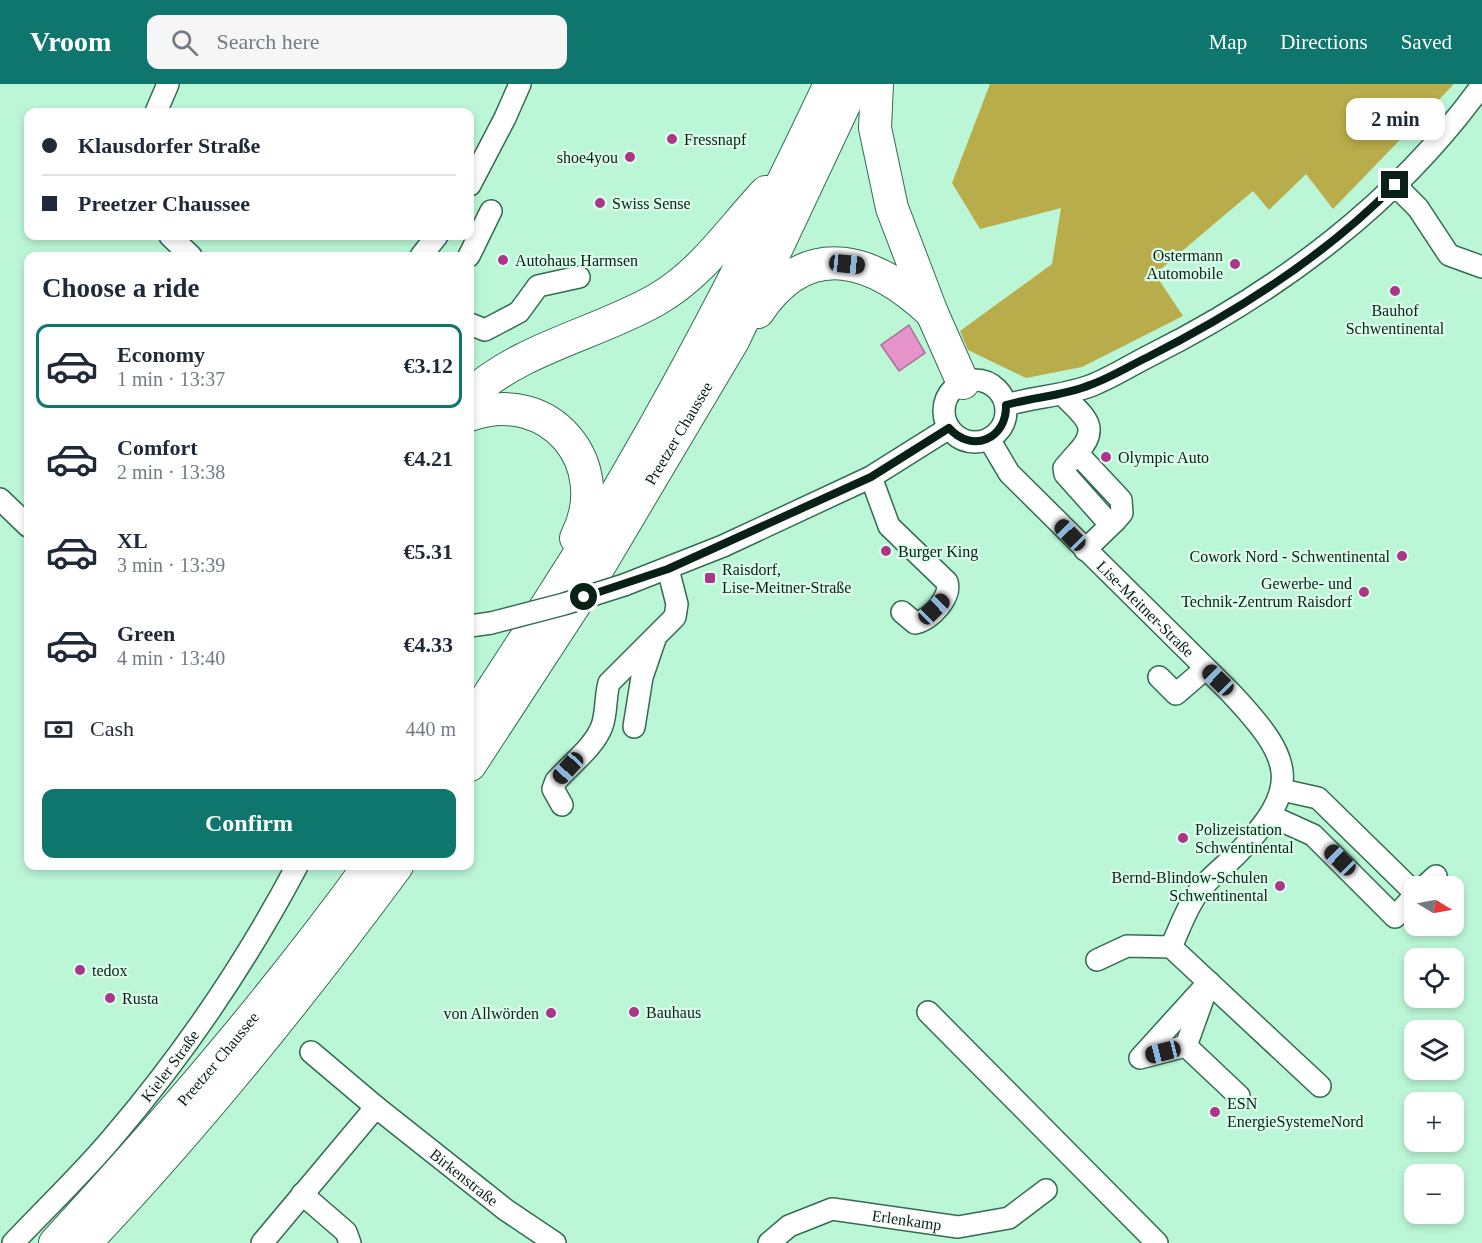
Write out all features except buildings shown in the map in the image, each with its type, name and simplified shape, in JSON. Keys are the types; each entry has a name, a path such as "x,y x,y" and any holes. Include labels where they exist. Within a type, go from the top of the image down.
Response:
{"highway":[{"name":"Preetzer Chaussee","path":"474,718 559,587 689,365 792,165 830,84"},
{"name":"Preetzer Chaussee","path":"474,759 594,575 734,339 854,84"},
{"path":"877,84 875,128 881,165 892,208 932,313 963,383"},
{"path":"474,392 498,373 519,362 619,320 658,299 688,276 722,244 792,165"},
{"path":"734,339 750,325 770,295 789,279 811,267 835,263 860,265 884,275 911,293 932,313"},
{"path":"474,414 505,408 528,412 550,422 574,446 586,477 588,498 584,522 572,548 559,587"},
{"name":"Preetzer Chaussee","path":"55,1243 110,1184 256,1012 366,870"},
{"name":"Preetzer Chaussee","path":"85,1243 146,1179 257,1046 394,870"},
{"path":"108,1243 146,1179"}],"street":[{"path":"158,108 168,84"},
{"path":"474,176 520,84"},
{"path":"1006,405 1062,394 1091,385 1201,330 1283,278 1369,211 1460,115 1482,85"},
{"path":"1395,185 1418,208 1449,255 1482,267"},
{"path":"471,252 491,211"},
{"path":"174,240 187,252"},
{"path":"424,252 434,240"},
{"path":"474,326 485,330 519,312 538,286 579,277"},
{"path":"972,380 989,384 1002,396 1006,405 1003,424 989,439 972,442 963,440 949,428 944,411 950,394 963,383 972,380"},
{"path":"1062,394 1088,421 1091,434 1077,453 1120,500 1122,513 1085,550"},
{"path":"474,625 564,604 668,569 871,477 949,428"},
{"name":"Lise-Meitner-Straße","path":"989,439 1009,473 1265,729 1276,749 1282,790"},
{"path":"871,477 889,526 947,582 950,589 947,597 921,622 915,622 902,612"},
{"path":"0,499 24,522"},
{"path":"562,805 553,789 556,781 598,734 603,723 605,697 609,683 675,617 677,604 668,569"},
{"path":"634,727 642,677 655,638"},
{"path":"1159,677 1176,694 1205,669"},
{"path":"1170,947 1197,893 1263,828 1282,790 1318,798 1404,884"},
{"path":"1271,816 1313,834 1395,916 1404,906"},
{"name":"Kieler Straße","path":"13,1243 113,1137 181,1052 232,979 295,870"},
{"path":"1097,960 1127,946 1170,947 1320,1086"},
{"path":"1186,1046 1209,982"},
{"path":"1186,1046 1140,1058 1209,982"},
{"path":"928,1012 1157,1243"},
{"path":"1186,1046 1239,1096"},
{"name":"Birkenstraße","path":"311,1052 376,1107 506,1210 555,1243"},
{"path":"262,1243 376,1107"},
{"name":"Erlenkamp","path":"769,1243 789,1226 832,1209 958,1227 1009,1218 1046,1190"},
{"path":"302,1194 346,1232 350,1243"}],"shaded area":[{"path":"990,84 1454,84 1333,209 1306,174 1269,210 1253,191 1155,274 1183,316 1082,367 1026,378 968,350 960,331 1052,264 1061,208 980,229 952,183"},
{"path":"909,325 925,353 899,371 881,345"}],"place":[{"name":"Fressnapf","path":"672,139"},
{"name":"shoe4you","path":"630,157"},
{"name":"Swiss Sense","path":"600,203"},
{"name":"Autohaus Harmsen","path":"503,260"},
{"name":"Ostermann Automobile","path":"1235,264"},
{"name":"Bauhof Schwentinental","path":"1395,291"},
{"name":"Olympic Auto","path":"1106,457"},
{"name":"Burger King","path":"886,551"},
{"name":"Cowork Nord - Schwentinental","path":"1402,556"},
{"name":"Raisdorf, Lise-Meitner-Straße","path":"710,578"},
{"name":"Gewerbe- und Technik-Zentrum Raisdorf","path":"1364,592"},
{"name":"Polizeistation Schwentinental","path":"1183,838"},
{"name":"Bernd-Blindow-Schulen Schwentinental","path":"1280,886"},
{"name":"tedox","path":"80,970"},
{"name":"Rusta","path":"110,998"},
{"name":"Bauhaus","path":"634,1012"},
{"name":"von Allwörden","path":"551,1013"},
{"name":"ESN EnergieSystemeNord","path":"1215,1112"}],"route":[{"path":"584,597 634,582 723,546 871,477 949,428 963,440 981,442 989,439 998,433 1003,424 1006,405 1062,394 1091,385 1201,330 1283,278 1369,211 1395,185"}]}
